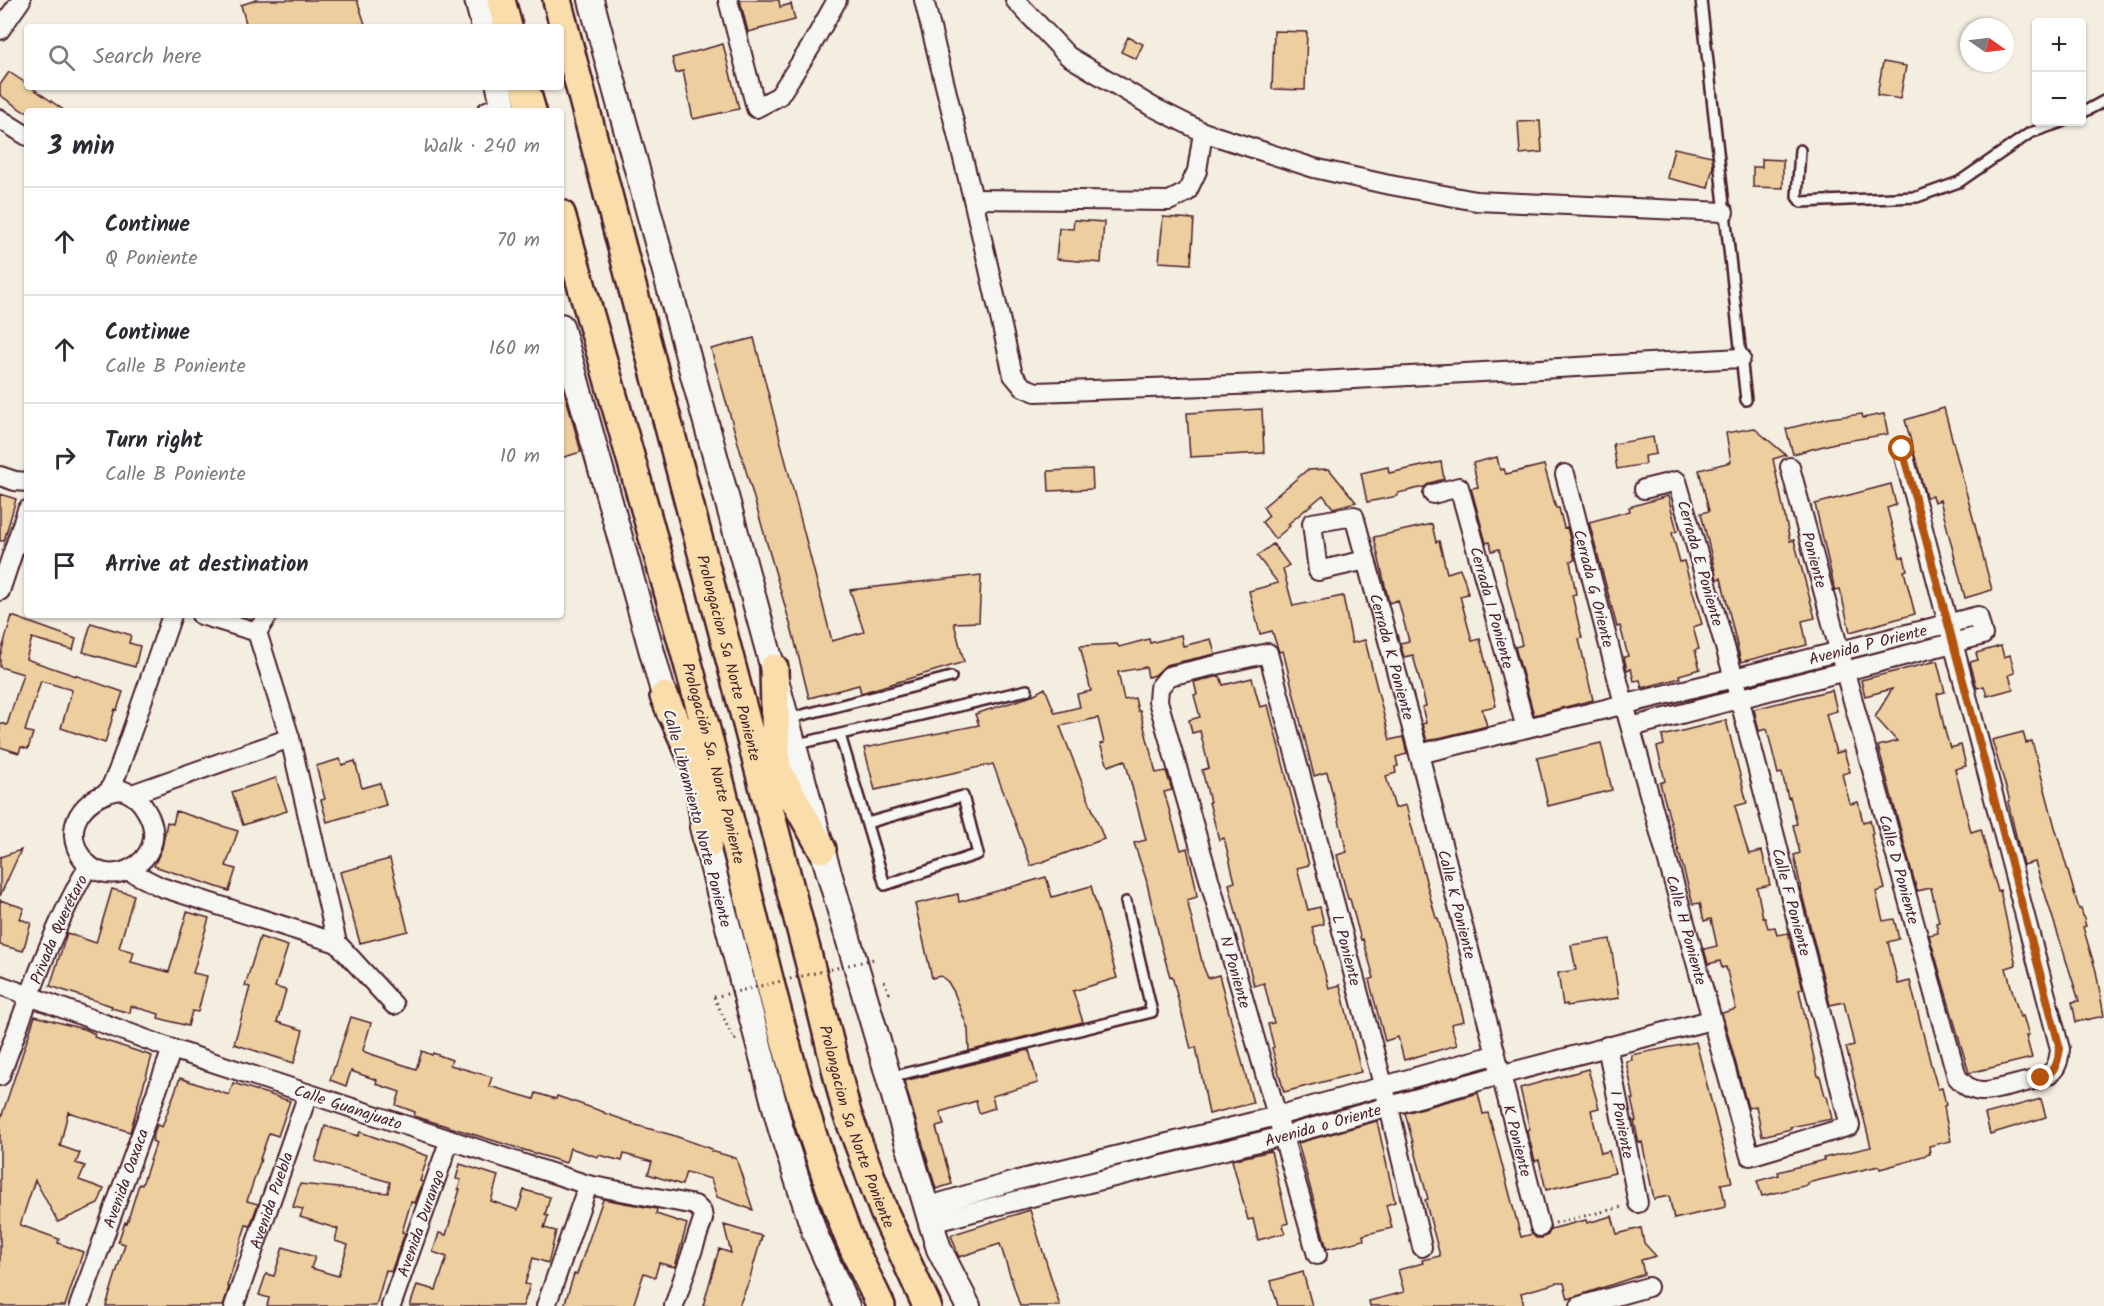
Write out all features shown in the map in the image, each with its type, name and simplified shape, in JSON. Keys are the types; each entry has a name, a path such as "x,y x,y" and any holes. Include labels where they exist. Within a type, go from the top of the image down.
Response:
{"main road":[{"path":"501,0 507,24"},
{"name":"Prolongacion 5a Norte Poniente","path":"557,0 563,24"},
{"name":"Prolongacion 5a Norte Poniente","path":"564,27 847,1113 884,1212 927,1306"},
{"path":"526,90 531,108"},
{"name":"Prologación 5a. Norte Poniente","path":"564,225 694,684 734,836 769,983 811,1128 848,1235 881,1306"},
{"path":"774,668 778,841"},
{"path":"694,684 697,768 708,845"},
{"path":"664,696 697,768 734,836"},
{"path":"743,708 822,849"}],"street":[{"path":"0,30 21,0"},
{"path":"477,0 483,24"},
{"path":"591,0 822,849 888,1078 939,1249 968,1306"},
{"path":"728,0 756,108 778,96 810,48 837,0"},
{"path":"924,0 1013,375 1023,387 1036,392 1263,384 1741,358"},
{"path":"1015,0 1068,56 1151,106 1203,132 1314,168 1476,201 1724,212"},
{"path":"0,119 24,134"},
{"path":"973,199 1169,201 1187,192 1197,171 1203,132"},
{"name":"Calle Libramiento Norte Poniente","path":"564,337 708,845 781,1130 815,1234 847,1306"},
{"path":"1902,449 1953,644"},
{"name":"Poniente","path":"1790,467 1839,652"},
{"name":"Cerrada G Oriente","path":"1566,474 1624,704"},
{"path":"0,476 24,482"},
{"name":"Cerrada E Poniente","path":"1644,489 1677,481 1734,678"},
{"name":"Cerrada I Poniente","path":"1433,494 1459,487 1526,728"},
{"path":"0,591 24,519"},
{"name":"Cerrada K Poniente","path":"1366,560 1419,754"},
{"name":"Avenida P Oriente","path":"1419,754 1978,616 1983,635 1632,727"},
{"path":"109,791 171,618"},
{"path":"211,618 257,632"},
{"path":"257,632 266,618"},
{"path":"257,632 291,738 337,944"},
{"name":"Calle D Poniente","path":"1839,652 1958,1077 1964,1086 1983,1092 2041,1078 2051,1073 2058,1064 2060,1049 1953,644"},
{"name":"N Poniente","path":"1268,652 1169,676 1159,688 1158,701 1317,1255"},
{"name":"L Poniente","path":"1268,652 1384,1087 1422,1247"},
{"name":"Calle F Poniente","path":"1734,678 1850,1126 1750,1156"},
{"name":"Calle H Poniente","path":"1624,704 1750,1156"},
{"path":"132,794 291,738"},
{"name":"Calle K Poniente","path":"1419,754 1494,1054"},
{"path":"122,790 132,794 140,801 151,820 152,843 148,853 129,871 110,874 99,871 81,857 76,847 75,824 79,814 86,805 109,791 122,790"},
{"name":"Privada Querétaro","path":"0,1076 60,922 89,865"},
{"path":"129,871 161,886 337,944 394,1005"},
{"name":"Calle Guanajuato","path":"0,985 172,1048 588,1185 695,1205 702,1212 703,1219 674,1306"},
{"name":"Avenida o Oriente","path":"928,1215 1023,1199 1283,1136 1607,1046 1712,1020"},
{"name":"I Poniente","path":"1607,1046 1638,1203"},
{"name":"Avenida Oaxaca","path":"79,1306 172,1048"},
{"name":"Avenida o Oriente","path":"928,1215 1018,1180 1277,1116 1494,1054"},
{"name":"K Poniente","path":"1494,1054 1540,1227"},
{"name":"Avenida Puebla","path":"234,1306 308,1094"},
{"name":"Avenida Durango","path":"391,1306 450,1139"},
{"path":"546,1306 588,1185"},
{"path":"1580,1306 1648,1287"}],"lane":[{"path":"1701,0 1746,400"},
{"path":"2086,111 2104,101"},
{"path":"1800,150 1797,197 1801,202 1917,197 1959,182 2030,133 2050,126"},
{"path":"787,719 951,677"},
{"path":"794,745 1027,690"},
{"path":"840,735 885,885 978,854 963,796 867,823"},
{"path":"888,1078 1152,1012 1126,902"}],"path":[{"path":"734,1040 714,997 874,959"},
{"path":"1540,1227 1638,1203"}],"building":[{"path":"256,0 357,0 365,24 246,24 241,5"},
{"path":"740,0 779,0 780,7 791,4 795,20 748,32"},
{"path":"1274,31 1307,32 1305,90 1272,89"},
{"path":"1128,37 1143,44 1136,59 1121,52"},
{"path":"723,44 739,109 693,119 683,71 676,73 672,58"},
{"path":"1883,62 1906,66 1900,99 1877,95"},
{"path":"9,72 24,82 24,90 35,90 61,108 24,108 23,111 0,95 0,85"},
{"path":"1540,121 1542,152 1520,154 1518,122"},
{"path":"1674,148 1712,156 1713,166 1708,188 1667,178"},
{"path":"1762,159 1783,160 1783,188 1753,187 1753,167 1762,167"},
{"path":"1163,217 1194,219 1191,264 1159,262"},
{"path":"1074,220 1104,222 1101,263 1056,259 1059,228 1073,229"},
{"path":"754,338 832,641 864,632 850,590 981,575 979,622 954,623 964,662 861,693 859,685 809,698 793,634 711,349"},
{"path":"564,390 581,452 564,457"},
{"path":"1944,408 1992,590 1965,598 1940,500 1934,502 1932,496 1926,497 1905,420"},
{"path":"1262,409 1264,453 1190,457 1187,413"},
{"path":"1862,414 1863,418 1884,414 1888,434 1835,443 1793,454 1786,429 1829,418"},
{"path":"1754,428 1786,455 1773,459 1790,541 1794,540 1815,618 1802,621 1807,645 1741,662 1721,578 1717,579 1701,513 1709,511 1699,470 1731,462 1726,433"},
{"path":"1653,437 1656,454 1645,456 1646,464 1617,469 1613,444"},
{"path":"1497,457 1500,470 1504,469 1506,474 1544,465 1556,508 1559,508 1564,528 1567,527 1575,560 1570,561 1576,594 1572,595 1593,700 1534,715 1515,647 1522,645 1499,549 1492,551 1490,542 1486,543 1471,488 1478,487 1473,463"},
{"path":"1441,462 1444,479 1424,487 1398,493 1398,496 1367,502 1361,473 1388,467 1389,473"},
{"path":"1092,469 1093,489 1049,491 1048,471"},
{"path":"1329,469 1356,502 1333,508 1323,495 1288,524 1290,526 1275,539 1262,522 1269,516 1263,507 1307,470"},
{"path":"1891,484 1896,505 1887,508 1900,557 1904,557 1907,570 1904,571 1915,614 1850,632 1840,589 1835,590 1815,504"},
{"path":"0,494 16,499 4,541 0,541"},
{"path":"1668,496 1677,531 1672,533 1680,562 1684,561 1702,624 1693,627 1699,649 1695,650 1700,669 1679,675 1680,678 1642,688 1640,680 1634,681 1631,669 1627,670 1624,657 1628,656 1620,626 1617,627 1589,522 1630,511 1629,507"},
{"path":"1432,524 1447,573 1460,569 1464,578 1468,594 1460,596 1472,641 1480,639 1496,706 1482,709 1487,726 1427,741 1422,724 1426,723 1422,707 1426,706 1418,674 1413,655 1404,657 1400,643 1409,641 1398,600 1389,603 1374,537"},
{"path":"1273,544 1289,565 1283,569 1293,606 1343,596 1352,643 1365,640 1390,740 1403,737 1407,754 1396,757 1398,766 1395,767 1396,773 1386,776 1395,808 1406,805 1436,918 1438,918 1464,1021 1451,1024 1457,1045 1404,1060 1398,1037 1385,1041 1369,980 1374,978 1350,899 1348,899 1337,855 1347,852 1327,772 1314,776 1283,651 1279,652 1272,631 1260,634 1249,591 1278,583 1257,556"},
{"path":"12,616 76,639 73,650 32,638 26,659 76,676 76,674 123,692 117,710 115,709 105,743 61,728 72,690 41,681 25,731 33,733 28,749 21,747 19,753 0,747 0,723 7,725 23,674 0,667 0,656"},
{"path":"91,623 131,635 129,643 140,646 135,667 83,652"},
{"path":"1181,635 1183,646 1211,639 1215,654 1166,665 1155,675 1148,677 1146,667 1118,672 1124,700 1135,698 1138,711 1140,711 1156,773 1166,771 1172,790 1164,792 1181,850 1187,848 1195,883 1197,897 1187,900 1203,966 1208,978 1219,975 1253,1103 1209,1114 1196,1047 1191,1049 1172,976 1170,977 1161,945 1146,879 1134,843 1146,840 1125,760 1108,766 1100,744 1104,743 1098,718 1060,726 1104,839 1031,866 993,764 875,790 864,748 979,725 975,714 1029,697 1045,688 1055,713 1080,707 1077,694 1091,691 1080,646 1117,644 1119,647 1149,639 1150,643"},
{"path":"2001,646 2004,657 2010,655 2015,673 2009,675 2013,689 1987,696 1984,686 1977,688 1970,662 1978,660 1976,653"},
{"path":"1937,661 1945,692 1937,694 1945,731 1950,748 1961,745 1966,766 1955,769 1971,832 1981,829 1992,872 1998,891 2000,890 2016,965 2006,968 2020,1017 2023,1016 2029,1035 2026,1036 2032,1058 1969,1073 1929,935 1938,933 1936,923 1939,922 1931,888 1917,891 1878,746 1897,741 1875,717 1892,689 1865,696 1861,680"},
{"path":"1220,676 1223,685 1252,678 1260,707 1268,705 1309,865 1297,868 1308,910 1320,907 1324,924 1312,927 1329,988 1340,985 1361,1072 1284,1092 1272,1048 1274,1047 1268,1024 1274,1023 1264,983 1254,986 1229,884 1235,882 1224,838 1219,840 1209,802 1202,770 1209,768 1200,731 1192,733 1189,720 1200,717 1194,695 1197,694 1194,682"},
{"path":"1832,690 1837,711 1826,714 1836,753 1844,751 1850,772 1842,774 1850,804 1858,802 1863,822 1870,820 1873,834 1871,834 1885,889 1876,892 1883,921 1894,919 1899,939 1888,942 1898,984 1910,981 1938,1089 1942,1088 1951,1141 1929,1146 1930,1154 1913,1160 1807,1183 1808,1185 1762,1196 1757,1181 1779,1175 1778,1172 1824,1160 1823,1158 1871,1147 1846,1047 1854,1045 1844,1002 1830,1005 1803,898 1794,855 1800,853 1793,825 1797,824 1790,797 1788,798 1782,773 1778,774 1767,729 1759,731 1754,709"},
{"path":"1726,720 1747,803 1735,806 1743,836 1749,854 1762,851 1770,885 1757,888 1763,918 1768,928 1775,927 1777,935 1788,933 1803,989 1799,990 1818,1076 1820,1076 1825,1096 1827,1096 1832,1119 1790,1127 1791,1129 1762,1136 1756,1106 1748,1108 1722,1013 1736,1009 1726,967 1722,968 1720,961 1708,964 1704,949 1717,946 1711,919 1704,921 1700,903 1693,904 1660,783 1665,781 1657,747 1664,745 1662,736"},
{"path":"2023,732 2026,743 2032,741 2055,827 2086,926 2083,927 2096,971 2104,1016 2076,1022 2072,1002 2079,1001 2035,862 2023,865 2008,802 2010,801 1992,740"},
{"path":"1601,743 1612,790 1548,806 1537,758"},
{"path":"340,759 342,765 355,761 362,788 380,783 386,805 327,822 321,800 325,799 316,766"},
{"path":"276,778 287,811 243,825 232,792"},
{"path":"176,811 238,831 226,866 236,869 229,891 154,866 162,848 167,822 173,824"},
{"path":"21,850 0,896 0,857"},
{"path":"390,859 408,931 360,943 340,872"},
{"path":"1046,877 1052,897 1091,886 1117,978 1073,991 1083,1022 969,1051 968,1029 954,992 941,976 932,978 915,904 958,894 959,902"},
{"path":"112,889 134,895 119,948 134,952 131,962 169,972 187,912 209,918 193,973 207,976 198,1012 192,1011 188,1026 158,1018 159,1014 131,1006 130,1013 111,1008 112,1006 50,986 67,933 96,943"},
{"path":"0,900 24,908 20,919 31,923 23,951 0,945"},
{"path":"260,937 288,946 275,987 286,990 277,1022 303,1030 294,1063 234,1044 250,987 245,986"},
{"path":"1610,939 1619,998 1563,1005 1558,973 1576,970 1571,945"},
{"path":"35,1016 87,1030 95,1034 94,1037 152,1056 130,1132 68,1112 60,1146 80,1153 76,1163 85,1166 79,1180 104,1189 98,1204 58,1222 35,1180 20,1225 59,1239 58,1243 83,1252 65,1306 0,1306 0,1121"},
{"path":"351,1017 371,1023 363,1050 365,1052 416,1069 422,1051 432,1055 433,1053 452,1060 450,1065 492,1077 489,1086 534,1099 536,1093 556,1099 557,1096 632,1124 672,1135 712,1149 711,1151 736,1158 753,1210 717,1197 711,1179 686,1172 682,1185 648,1174 652,1162 624,1154 622,1161 599,1155 598,1157 570,1148 566,1163 414,1116 415,1112 396,1105 400,1092 376,1084 377,1080 351,1071 346,1086 330,1080"},
{"path":"1696,1042 1732,1182 1721,1184 1726,1207 1674,1219 1669,1196 1654,1199 1642,1142 1639,1143 1634,1121 1636,1121 1631,1099 1634,1099 1626,1061 1632,1060 1631,1055"},
{"path":"1029,1050 1038,1083 992,1096 995,1108 979,1113 976,1101 940,1112 944,1125 936,1127 952,1184 936,1189 904,1081"},
{"path":"1588,1069 1599,1108 1591,1110 1601,1153 1609,1151 1615,1173 1546,1190 1539,1160 1535,1161 1527,1130 1530,1130 1520,1088"},
{"path":"180,1078 229,1095 233,1083 290,1101 278,1136 269,1133 260,1159 247,1201 258,1204 250,1226 246,1225 223,1306 106,1306 125,1244 118,1242 125,1222 127,1223 139,1184 142,1185 156,1143 152,1141 152,1138 157,1125 162,1127"},
{"path":"1478,1093 1483,1114 1488,1113 1521,1237 1532,1234 1536,1238 1542,1238 1548,1235 1551,1229 1612,1216 1617,1234 1641,1228 1644,1243 1656,1256 1641,1260 1644,1274 1568,1299 1564,1283 1557,1283 1521,1293 1524,1306 1370,1306 1369,1301 1404,1292 1398,1270 1423,1263 1422,1260 1440,1256 1425,1200 1428,1199 1405,1113"},
{"path":"2041,1099 2046,1117 1990,1134 1985,1114"},
{"path":"1377,1121 1395,1202 1386,1205 1392,1228 1363,1235 1364,1240 1327,1249 1298,1143"},
{"path":"325,1126 358,1136 360,1132 428,1156 420,1181 423,1182 415,1203 411,1202 402,1232 405,1233 391,1272 386,1270 376,1306 267,1306 269,1298 259,1295 266,1274 274,1276 283,1247 315,1257 311,1268 338,1276 348,1245 335,1241 338,1229 300,1217 303,1209 293,1207 300,1184 388,1193 390,1182 315,1161"},
{"path":"1271,1151 1288,1223 1283,1225 1285,1233 1258,1240 1253,1219 1248,1220 1232,1160"},
{"path":"460,1164 498,1176 491,1201 518,1210 524,1190 550,1197 544,1228 556,1231 552,1248 548,1263 533,1258 525,1284 530,1285 523,1306 410,1306 417,1285 436,1290 447,1257 433,1252 439,1233 446,1235 460,1189 458,1189 461,1180 456,1179"},
{"path":"603,1199 657,1209 656,1214 687,1224 675,1267 659,1263 655,1277 644,1273 633,1306 564,1306 574,1274 577,1274"},
{"path":"1030,1210 1060,1306 1020,1306 1000,1244 959,1257 951,1235"},
{"path":"724,1225 762,1236 739,1306 703,1306 719,1249 731,1253"},
{"path":"1303,1272 1312,1306 1278,1306 1271,1281"}],"route":[{"path":"1902,449 2060,1049 2058,1064 2051,1073 2041,1078"}]}
